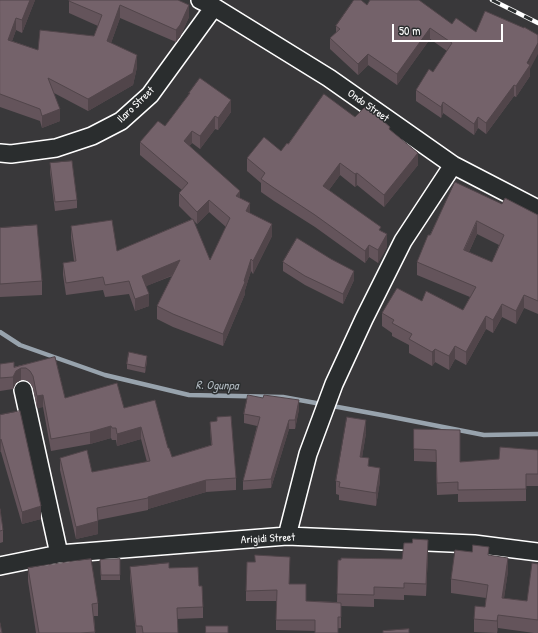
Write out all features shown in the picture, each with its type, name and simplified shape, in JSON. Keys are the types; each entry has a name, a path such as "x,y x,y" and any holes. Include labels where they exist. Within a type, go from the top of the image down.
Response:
{"street":[{"name":"Ilaro Street","path":"0,153 11,154 56,148 92,136 121,122 150,95 207,3"},
{"name":"Ondo Street","path":"207,3 329,78 453,165 538,209"},
{"path":"287,536 308,454 334,384 364,319 403,241 453,165"},
{"path":"23,390 59,554"},
{"name":"Arigidi Street","path":"0,566 59,554 287,536 474,544 538,552"}],"building":[{"path":"0,0 30,0 22,20 16,18 8,40 38,50 40,30 94,36 102,15 69,0 178,0 189,5 180,25 176,30 120,5 107,41 137,55 133,73 88,99 48,78 60,109 42,116 40,109 0,94"},
{"path":"354,0 361,0 367,5 370,0 419,0 452,24 456,18 476,32 485,11 524,27 538,35 538,43 527,63 530,65 516,86 514,85 486,123 478,117 474,124 443,102 441,107 416,90 429,69 433,72 452,43 430,28 397,74 368,54 358,64 330,38 340,29 336,26"},
{"path":"200,78 231,100 218,118 215,116 200,136 192,131 184,141 240,191 236,196 250,203 246,211 272,224 253,261 251,259 244,281 245,282 223,334 157,306 180,260 142,276 149,294 135,299 129,281 105,285 103,277 66,283 63,263 76,261 71,226 112,220 117,251 193,219 210,260 230,218 209,200 197,212 179,193 188,183 140,142 158,121 165,126"},
{"path":"324,94 355,117 366,106 390,127 389,129 418,153 384,195 357,173 355,174 340,163 323,186 381,227 379,230 387,234 378,250 369,245 365,251 261,179 265,173 247,158 264,137 281,151 287,143 288,144"},
{"path":"72,161 77,200 55,202 50,163"},
{"path":"455,182 502,204 505,198 538,215 538,301 524,295 516,311 502,304 493,320 486,316 466,352 455,346 449,356 435,349 432,352 409,339 412,334 392,323 394,320 382,313 397,288 422,301 426,291 463,310 476,287 417,262 428,235 430,235","holes":["477,221 504,235 492,262 464,250"]},
{"path":"37,225 42,281 0,284 0,228"},
{"path":"297,238 354,271 343,294 305,276 283,262"},
{"path":"129,352 147,356 145,368 127,364"},
{"path":"55,357 65,398 117,383 124,408 155,400 168,448 172,457 212,445 210,422 217,421 217,417 231,416 236,478 206,480 148,498 97,508 98,521 76,527 60,458 87,450 92,472 150,461 141,427 117,434 116,428 112,428 111,426 90,432 51,439 43,395 37,396 33,376 30,371 26,368 21,368 16,371 13,377 0,378 0,364 14,362 14,367"},
{"path":"248,395 263,398 264,395 299,400 295,420 289,420 271,479 243,481 260,417 244,414"},
{"path":"20,411 41,506 22,512 1,439 0,440 0,415"},
{"path":"347,417 366,420 360,457 369,458 368,466 380,468 376,493 339,487 340,482 336,481"},
{"path":"414,429 460,430 460,462 499,459 500,447 538,450 538,474 526,474 526,489 458,490 458,482 437,483 436,450 414,449"},
{"path":"0,509 3,530 0,531"},
{"path":"413,539 428,540 426,584 404,583 404,588 374,587 374,595 337,594 338,560 341,560 341,558 402,559 404,543 412,543"},
{"path":"473,545 489,547 488,555 508,558 502,598 527,601 532,563 538,564 538,620 498,615 497,621 474,619 475,606 485,607 488,585 451,579 455,550 472,552"},
{"path":"255,555 290,557 289,584 306,584 306,601 341,603 341,617 338,617 338,633 315,633 315,620 276,620 277,590 246,591 247,562 255,562"},
{"path":"91,559 98,603 92,604 95,632 39,633 28,568"},
{"path":"120,559 120,575 101,575 100,560"},
{"path":"169,563 169,568 198,567 199,586 202,586 203,607 177,608 178,633 143,633 142,626 136,626 130,567"},
{"path":"206,626 228,626 228,633 206,633"},
{"path":"409,629 409,633 383,633 383,631"}],"waterway":[{"name":"R. Ogunpa","path":"0,332 20,345 105,375 189,395 283,397 484,435 538,434"}],"railway":[{"path":"492,0 538,23"}]}
